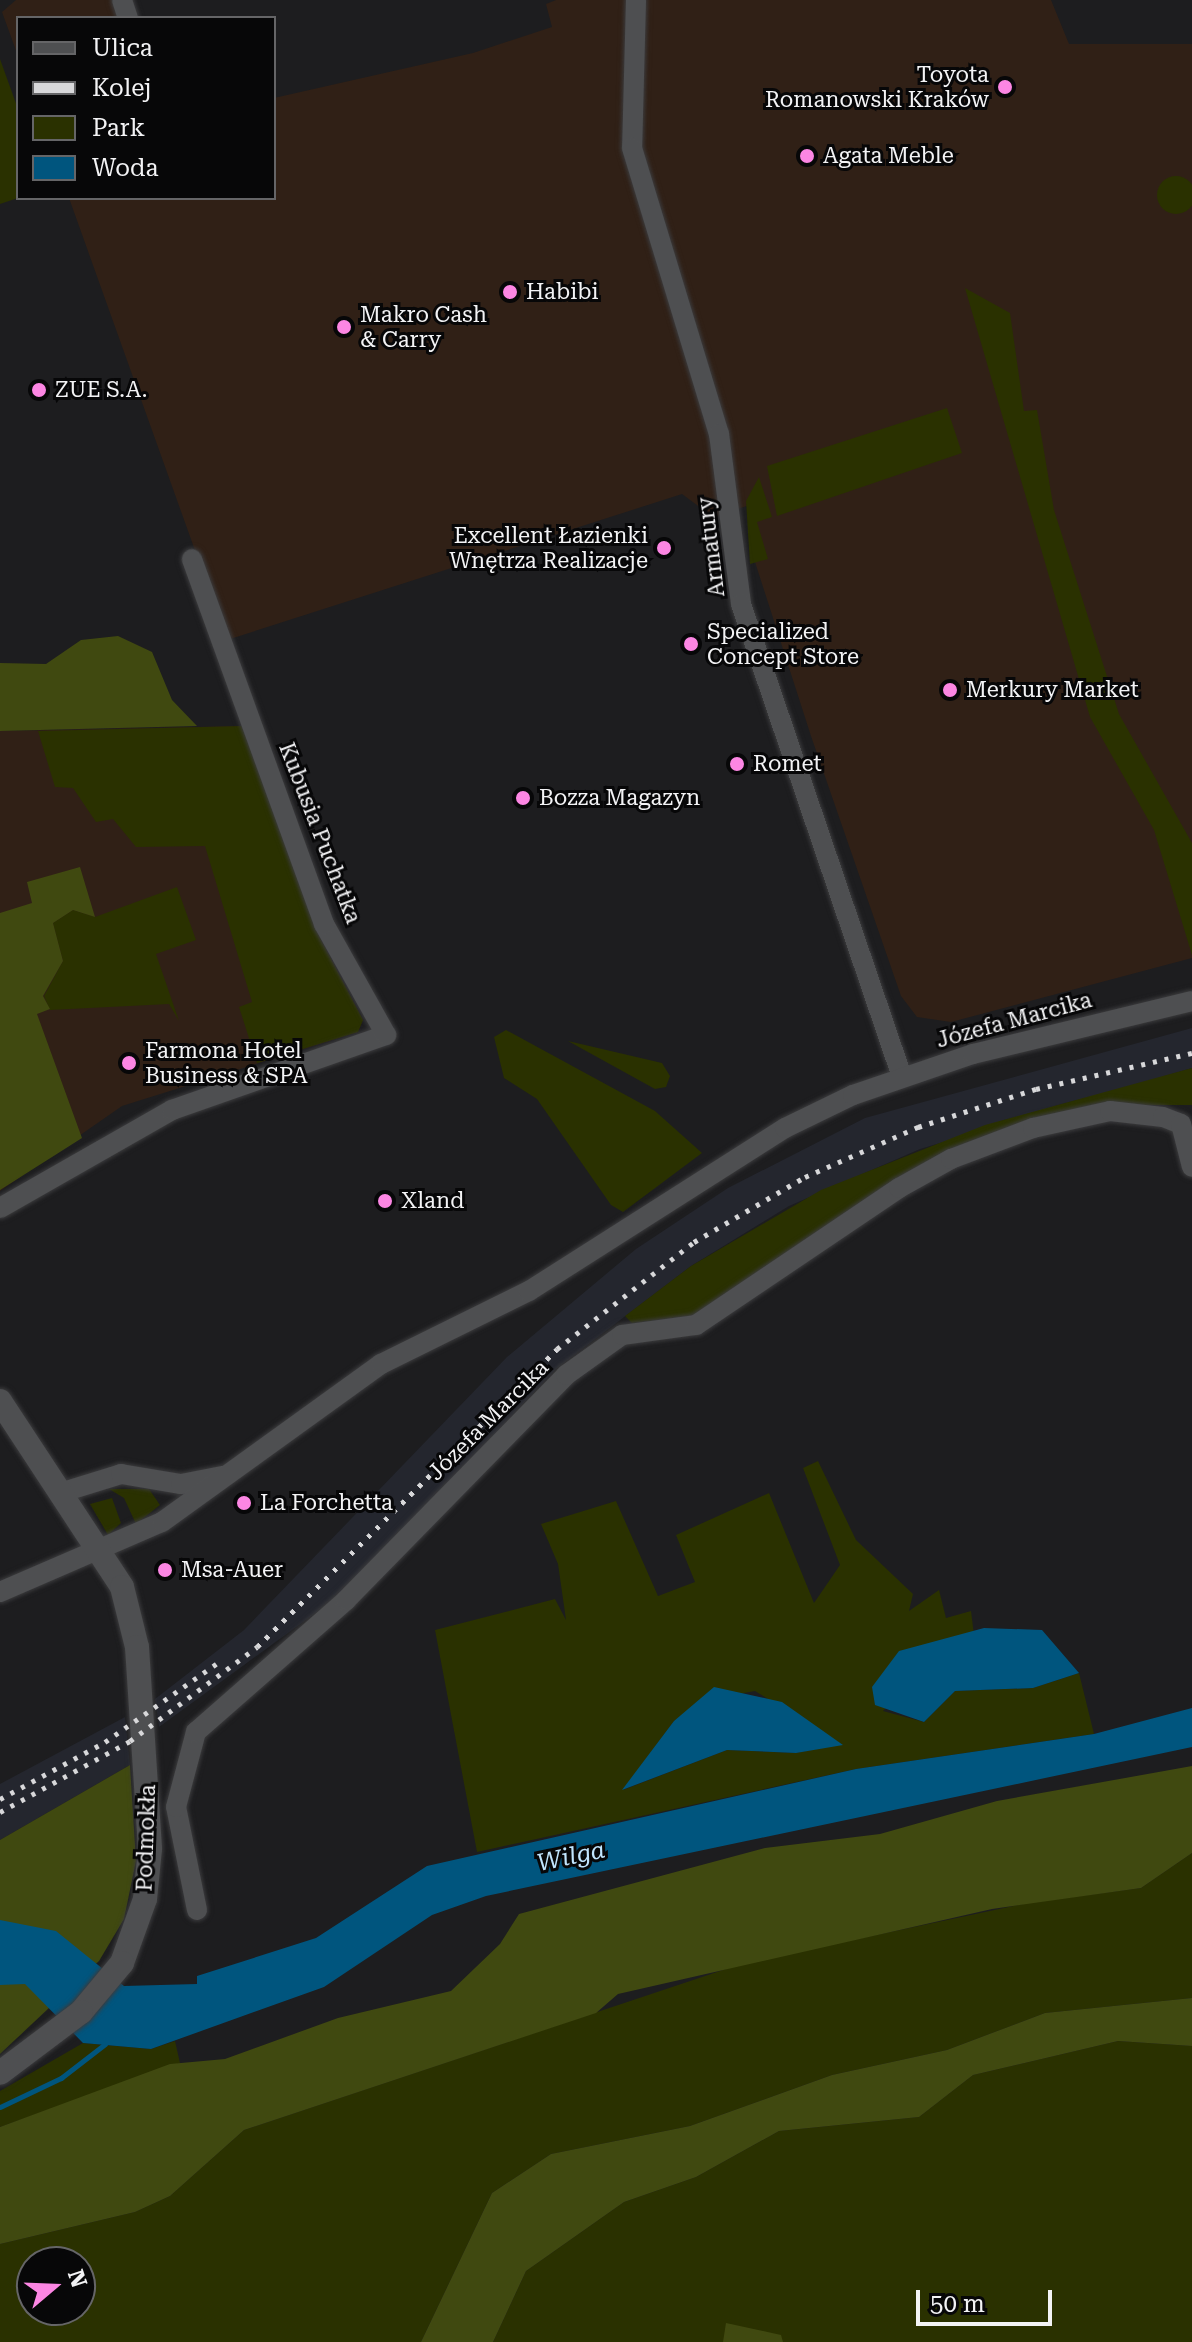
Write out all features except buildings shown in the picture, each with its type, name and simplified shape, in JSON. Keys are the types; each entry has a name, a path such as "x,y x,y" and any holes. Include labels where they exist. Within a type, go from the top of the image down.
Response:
{"street":[{"name":"Armatury","path":"636,0 632,148 719,434 745,620 902,1076"},
{"name":"Kubusia Puchatka","path":"0,1208 172,1110 386,1035 324,924 192,559"},
{"name":"Józefa Marcika","path":"0,1592 103,1551 167,1519 238,1471 381,1364 529,1291 785,1128 902,1076 1192,1001"},
{"name":"Józefa Marcika","path":"176,1807 187,1751 203,1724 346,1600 511,1425 606,1345 632,1332 668,1334 696,1325 951,1159 1096,1113 1181,1124 1192,1167"},
{"name":"Podmokła","path":"0,1401 103,1551 122,1587 137,1647 149,1808 145,1899 122,1963 52,2037 0,2073"},
{"name":"Józefa Marcika","path":"63,1492 121,1474 164,1482 200,1482 238,1471"},
{"path":"164,1482 167,1519"},
{"path":"149,1808 176,1807 197,1910"}],"shaded area":[{"path":"16,0 112,0 117,16 16,16 16,50 2,12"},
{"path":"556,0 1051,0 1069,44 1192,44 1192,958 951,1022 917,1017 901,996 811,736 755,562 750,505 713,517 682,494 227,640 70,200 276,200 276,98 473,53 552,27 546,4"},
{"path":"244,726 320,938 363,1020 358,1032 122,1106 0,1191 0,731"},
{"path":"1192,1028 1192,1068 920,1149 789,1206 691,1266 556,1369 343,1593 159,1727 155,1699 244,1630 507,1357 636,1249 728,1188 865,1118"},
{"path":"125,1717 130,1765 0,1840 0,1784"}],"green space":[{"path":"0,59 16,103 16,199 0,204"},
{"path":"1176,176 1190,181 1193,204 1190,209 1176,214 1162,209 1157,195 1162,181"},
{"path":"965,288 1010,313 1024,411 1037,410 1054,510 1119,714 1192,843 1192,955 1154,830 1090,717"},
{"path":"947,408 962,453 777,516 767,466"},
{"path":"759,477 772,517 757,522 768,559 750,564 746,501"},
{"path":"118,636 152,652 172,700 197,726 0,731 0,663 46,664 81,640"},
{"path":"244,726 320,938 363,1020 358,1032 257,1063 239,1007 252,1002 205,846 136,847 113,819 96,822 73,788 55,787 38,731"},
{"path":"80,867 95,917 73,910 53,923 63,961 43,996 50,1009 37,1014 82,1138 0,1190 0,913 32,903 27,882"},
{"path":"177,887 196,940 156,954 179,1021 169,1004 50,1010 44,996 63,961 53,923 73,910 95,917"},
{"path":"506,1030 655,1111 702,1153 623,1212 611,1205 537,1099 504,1078 494,1037"},
{"path":"568,1041 662,1063 670,1076 666,1087 655,1089"},
{"path":"1192,1068 1192,1105 1123,1105 989,1138 705,1314 632,1323 625,1316 691,1266 821,1190 985,1125"},
{"path":"818,1461 856,1540 913,1594 909,1611 939,1590 946,1618 971,1611 974,1635 948,1642 883,1711 924,1722 955,1691 1033,1688 1079,1673 1094,1734 856,1769 477,1852 435,1630 555,1599 566,1620 558,1564 541,1524 616,1501 658,1596 695,1582 676,1535 769,1493 814,1603 840,1565 803,1468","holes":["755,1691 841,1744 796,1753 727,1750 623,1790 674,1721 701,1701"]},
{"path":"109,1489 149,1489 160,1505 136,1524 124,1498"},
{"path":"112,1498 121,1523 108,1535 90,1504"},
{"path":"130,1765 136,1861 124,1919 99,1961 0,2054 0,1840"},
{"path":"1192,1766 1192,1853 1141,1888 992,1909 618,1994 596,2013 244,2130 170,2196 135,2212 0,2244 0,2127 170,2064 225,2059 338,2018 451,1991 500,1944 519,1914 765,1848 880,1834 997,1801"},
{"path":"1192,1853 1192,1998 1045,2013 947,2050 832,2075 690,2126 551,2154 492,2193 421,2342 0,2342 0,2244 135,2212 170,2196 244,2130 744,1963 1028,1903 1141,1888"},
{"path":"1192,1998 1192,2046 1118,2041 973,2075 919,2117 779,2131 696,2177 624,2202 526,2271 493,2342 421,2342 492,2193 551,2154 690,2126 832,2075 947,2050 1045,2013"},
{"path":"175,2041 180,2063 0,2127 0,2091 83,2043 151,2049"},
{"path":"1118,2041 1192,2046 1192,2342 493,2342 526,2271 624,2202 696,2177 779,2131 919,2117 973,2075"},
{"path":"726,2323 781,2335 783,2342 723,2342"}],"water":[{"path":"984,1628 1042,1630 1079,1673 1033,1688 955,1691 924,1722 875,1705 872,1687 899,1651"},
{"path":"714,1687 782,1702 843,1745 796,1753 727,1750 622,1790 674,1721"},
{"name":"Wilga","path":"1192,1708 1192,1747 486,1896 432,1915 324,1987 151,2049 83,2043 25,1984 0,1985 0,1920 56,1931 124,1986 197,1984 197,1976 316,1938 427,1866 856,1769 1094,1734"}],"waterway":[{"path":"0,2107 61,2078 105,2044"}],"railway":[{"path":"0,1812 130,1741 257,1647 557,1349 694,1242 805,1177 918,1127 1036,1089 1192,1053"},
{"path":"0,1799 105,1742 223,1659"}],"place":[{"name":"Toyota Romanowski Kraków","path":"1005,87"},
{"name":"Agata Meble","path":"807,156"},
{"name":"Habibi","path":"510,292"},
{"name":"Makro Cash & Carry","path":"344,327"},
{"name":"ZUE S.A.","path":"39,390"},
{"name":"Excellent Łazienki Wnętrza Realizacje","path":"664,548"},
{"name":"Specialized Concept Store","path":"691,644"},
{"name":"Merkury Market","path":"950,690"},
{"name":"Romet","path":"737,764"},
{"name":"Bozza Magazyn","path":"523,798"},
{"name":"Farmona Hotel Business & SPA","path":"129,1063"},
{"name":"Xland","path":"385,1201"},
{"name":"La Forchetta","path":"244,1503"},
{"name":"Msa-Auer","path":"165,1570"}]}
